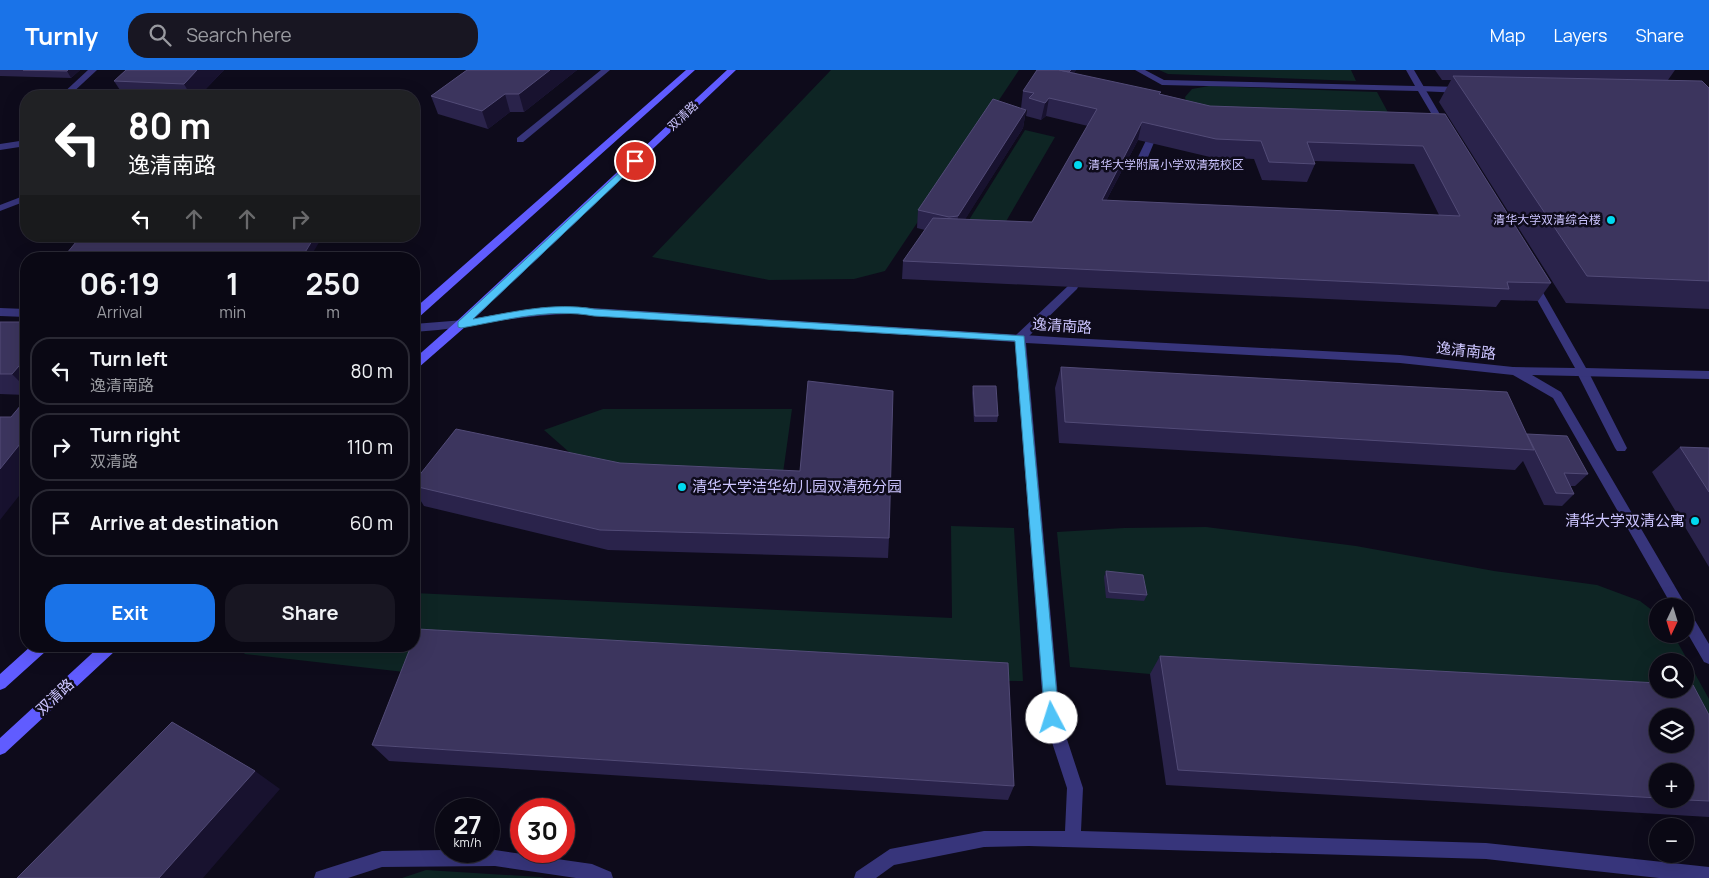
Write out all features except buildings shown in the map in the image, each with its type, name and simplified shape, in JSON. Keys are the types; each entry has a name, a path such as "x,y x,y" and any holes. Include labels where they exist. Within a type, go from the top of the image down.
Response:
{"main road":[{"name":"双清路","path":"420,309 690,70"},
{"name":"双清路","path":"420,360 461,324 732,70"},
{"path":"0,683 34,652"},
{"name":"双清路","path":"0,748 104,652"}],"street":[{"path":"71,90 93,70"},
{"path":"520,140 606,70"},
{"path":"1139,70 1163,86 1470,90"},
{"path":"1410,70 1450,139"},
{"path":"1143,157 1160,122"},
{"path":"0,147 20,143"},
{"path":"0,208 20,200"},
{"path":"1528,274 1582,371 1621,448"},
{"path":"1073,287 1020,338 1052,718 1075,788 1073,839"},
{"name":"逸清南路","path":"420,327 461,324 543,310 572,309 594,312 1020,338 1400,359 1513,371 1709,375"},
{"path":"0,312 20,313"},
{"path":"1513,371 1557,395 1674,598"},
{"path":"1694,631 1709,657"},
{"path":"862,878 890,857 984,839 1073,839 1486,851 1709,875"},
{"path":"322,878 382,859 495,858 592,872 605,878"}],"green space":[{"path":"831,70 1019,70 885,271 854,279 769,280 652,257"},
{"path":"1159,70 1351,70 1356,81 1168,74"},
{"path":"1209,86 1377,92 1398,131 1188,111 1185,97 1192,89"},
{"path":"1025,130 1055,137 997,237 964,228"},
{"path":"603,409 792,409 783,473 586,467 544,430"},
{"path":"951,526 1014,528 1023,681 422,674 244,654 246,652 420,652 420,593 952,618"},
{"path":"1206,527 1356,546 1494,571 1597,585 1640,601 1649,608 1649,643 1678,643 1684,653 1649,653 1649,698 1694,698 1694,672 1709,699 1709,788 1694,743 1694,708 1674,708 1665,702 1150,674 1070,667 1057,532 1124,528"},
{"path":"426,870 540,877 545,878 402,878"}],"place":[{"name":"清华大学附属小学双清苑校区","path":"1078,165"},
{"name":"清华大学双清综合楼","path":"1611,220"},
{"name":"清华大学洁华幼儿园双清苑分园","path":"682,487"},
{"name":"清华大学双清公寓","path":"1695,521"}],"route":[{"path":"635,161 461,324 543,310 572,309 594,312 1020,338 1052,718"}]}
